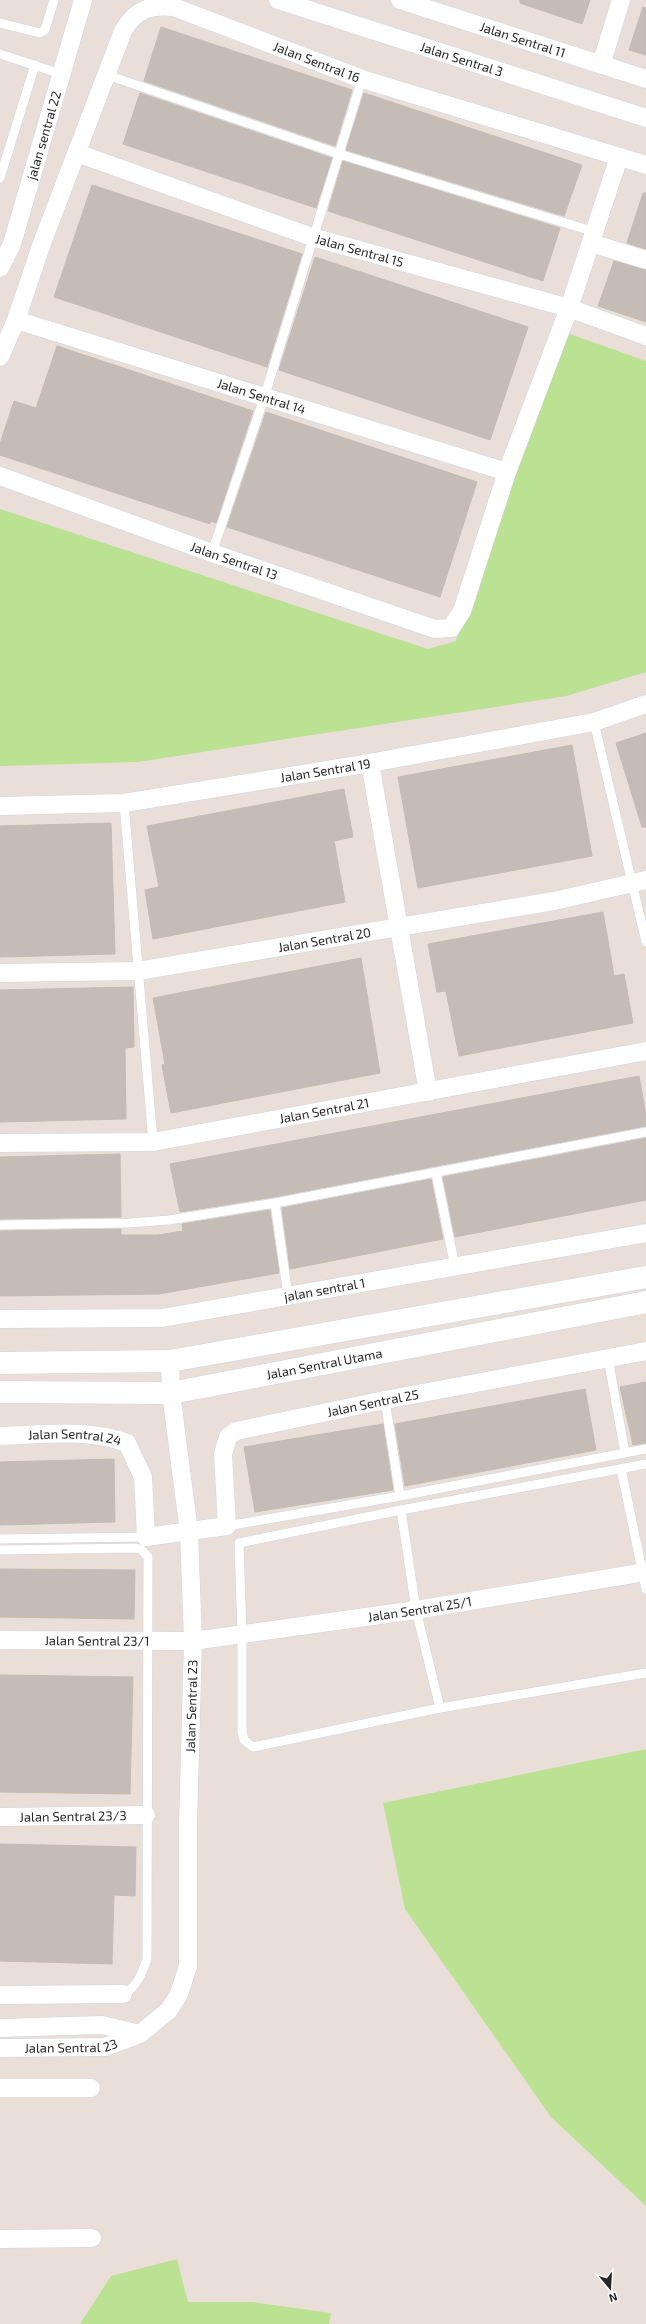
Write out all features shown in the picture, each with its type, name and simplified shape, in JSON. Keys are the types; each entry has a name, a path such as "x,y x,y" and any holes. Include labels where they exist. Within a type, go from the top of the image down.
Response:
{"street":[{"name":"jalan sentral 22","path":"0,268 12,244 83,0"},
{"name":"Jalan Sentral 3","path":"278,0 646,118"},
{"name":"Jalan Sentral 11","path":"400,0 646,79"},
{"path":"601,65 621,0"},
{"name":"Jalan Sentral 16","path":"0,357 16,320 42,243 123,31 130,18 144,9 158,6 174,7 362,79 646,165"},
{"name":"Jalan Sentral 15","path":"77,153 312,237 569,308 646,336"},
{"path":"507,472 569,308 619,156"},
{"path":"593,238 646,260"},
{"name":"Jalan Sentral 14","path":"16,320 507,472"},
{"name":"Jalan Sentral 13","path":"0,476 212,553 435,629 451,628 462,611 507,472"},
{"name":"Jalan Sentral 19","path":"0,806 124,803 370,763 594,722 646,704"},
{"path":"370,763 428,1092"},
{"name":"Jalan Sentral 20","path":"0,973 138,972 399,928 639,882"},
{"name":"Jalan Sentral 21","path":"0,1143 153,1142 646,1051"},
{"name":"jalan sentral 1","path":"0,1319 162,1318 646,1233"},
{"path":"0,1362 170,1361 646,1277"},
{"name":"Jalan Sentral Utama","path":"0,1392 172,1393 646,1302"},
{"name":"Jalan Sentral 25","path":"227,1526 223,1454 228,1437 236,1431 385,1400 646,1351"},
{"name":"Jalan Sentral 23","path":"0,2048 105,2047 140,2034 169,2010 179,1994 188,1966 188,1826 193,1641 189,1532 172,1393 170,1361"},
{"name":"Jalan Sentral 24","path":"0,1436 90,1435 110,1437 127,1443 143,1477 146,1537"},
{"path":"146,1537 227,1526"},
{"name":"Jalan Sentral 25/1","path":"193,1641 645,1578"},
{"name":"Jalan Sentral 23/1","path":"0,1640 193,1641"},
{"name":"Jalan Sentral 23/3","path":"0,1817 146,1815"},
{"path":"0,1994 123,1994"},
{"name":"Jalan Sentral 23","path":"0,2028 102,2025 140,2034"},
{"path":"0,2088 91,2088"},
{"path":"0,2239 92,2238"}],"lane":[{"path":"0,23 40,33 45,30 54,0"},
{"path":"0,54 62,74"},
{"path":"0,178 35,65"},
{"path":"107,74 339,154 593,238"},
{"path":"212,553 264,398 312,237 362,79"},
{"path":"594,722 639,882 646,942"},
{"path":"124,803 153,1142"},
{"path":"0,1225 150,1222 275,1202 436,1173 646,1132"},
{"path":"436,1173 455,1267"},
{"path":"275,1202 288,1296"},
{"path":"608,1358 625,1453"},
{"path":"385,1400 400,1496"},
{"path":"227,1526 400,1496 646,1449"},
{"path":"646,1464 401,1510 239,1543 242,1635 242,1731 249,1746 253,1747 440,1708 646,1673"},
{"path":"621,1469 645,1578"},
{"path":"401,1510 416,1610 440,1708"},
{"path":"0,1539 146,1537"},
{"path":"0,1550 141,1549 148,1557 146,1815 147,1959 141,1976 131,1991 123,1994"}],"green space":[{"path":"567,333 646,361 646,672 566,696 138,762 0,766 0,509 428,649 456,641"},
{"path":"646,1749 646,2206 551,2117 405,1909 383,1803"},
{"path":"177,2259 188,2302 253,2302 331,2313 329,2324 80,2324 111,2276"}],"building":[{"path":"520,0 590,0 582,24 520,3"},
{"path":"643,7 646,8 646,55 629,50"},
{"path":"161,27 352,90 335,146 144,81"},
{"path":"140,93 332,158 316,208 123,144"},
{"path":"364,93 582,165 564,216 346,150"},
{"path":"343,161 560,228 543,281 328,211"},
{"path":"92,185 302,254 267,367 54,297"},
{"path":"643,193 646,193 646,249 627,243"},
{"path":"315,257 528,327 490,440 279,370"},
{"path":"614,261 646,270 646,322 598,306"},
{"path":"57,346 253,411 216,523 210,521 210,524 0,455 0,444 14,401 36,408"},
{"path":"266,412 477,482 440,597 227,527"},
{"path":"646,733 646,827 642,827 616,743"},
{"path":"572,745 592,856 418,888 398,777"},
{"path":"344,789 353,837 334,841 345,902 153,939 145,890 159,887 147,826"},
{"path":"111,823 115,954 0,957 0,826"},
{"path":"603,912 614,976 624,974 633,1023 459,1056 446,991 437,992 428,944"},
{"path":"361,958 380,1073 171,1113 162,1065 165,1064 153,998"},
{"path":"133,987 134,1047 125,1048 126,1119 0,1122 0,990"},
{"path":"639,1076 646,1115 646,1126 274,1197 180,1212 170,1164"},
{"path":"646,1138 646,1200 455,1237 443,1177"},
{"path":"120,1154 121,1217 0,1219 0,1157"},
{"path":"431,1179 443,1239 290,1269 282,1208"},
{"path":"270,1210 279,1273 159,1294 0,1296 0,1231 121,1229 121,1235 158,1235 183,1231 182,1224"},
{"path":"646,1382 646,1443 633,1445 620,1387"},
{"path":"585,1389 596,1450 405,1486 395,1424"},
{"path":"383,1424 393,1490 255,1512 244,1447"},
{"path":"114,1459 115,1522 0,1525 0,1462"},
{"path":"0,1569 135,1570 134,1619 0,1617"},
{"path":"0,1675 133,1677 130,1794 0,1792"},
{"path":"0,1844 136,1847 135,1896 114,1895 112,1964 0,1961"}]}
